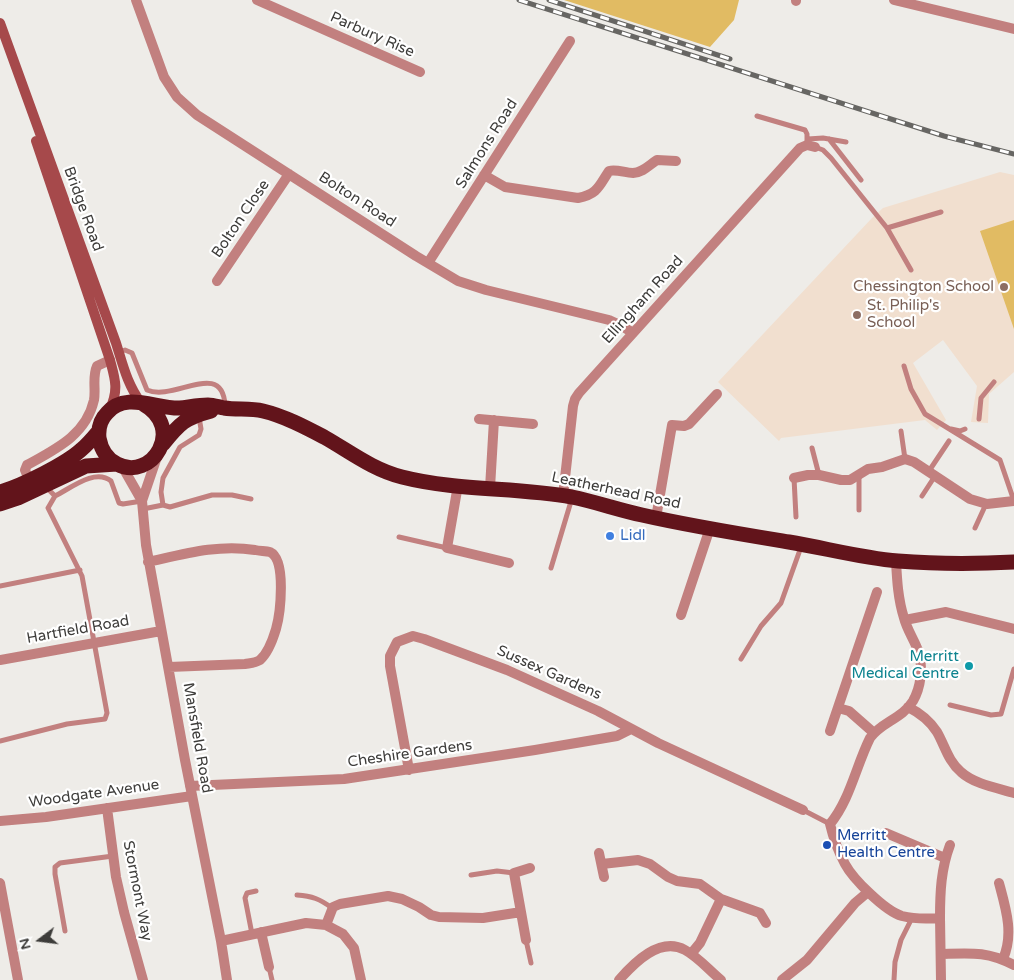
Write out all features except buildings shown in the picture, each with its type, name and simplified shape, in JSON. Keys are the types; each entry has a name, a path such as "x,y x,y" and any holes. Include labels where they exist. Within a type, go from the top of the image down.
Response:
{"highway":[{"path":"0,492 30,480 70,459 84,448 98,432 104,416 110,409 120,403 132,401 152,408 162,424 164,434 161,447"},
{"name":"Leatherhead Road","path":"142,403 177,408 209,405 262,411 286,419 322,436 373,466 399,476 426,482 567,497 656,518 896,561 1014,562"},
{"path":"0,504 18,498 86,466 119,465 133,467 143,465 152,459 180,424 199,415 225,408"},
{"path":"98,432 100,445 106,456 119,465"}],"street":[{"name":"Bolton Road","path":"136,0 164,77 177,97 197,115 458,281 486,290 609,320 634,333"},
{"name":"Parbury Rise","path":"257,0 420,72"},
{"path":"894,0 1014,29"},
{"name":"Bridge Road","path":"0,24 119,352 125,376 132,391 142,403"},
{"name":"Salmons Road","path":"428,263 570,41"},
{"name":"Bridge Road","path":"0,43 26,113 110,360 116,384 116,393 110,409"},
{"name":"Ellingham Road","path":"567,497 575,399 807,145"},
{"path":"484,175 505,186 578,198 586,196 600,187 609,171 634,173 649,167 657,160 676,161"},
{"name":"Bolton Close","path":"217,280 289,174"},
{"path":"30,480 25,467 61,447 84,425 91,411 94,398 94,372 97,366 110,360"},
{"path":"656,518 672,425 684,426 689,424 717,394"},
{"path":"479,419 534,424"},
{"path":"490,488 494,420"},
{"name":"Mansfield Road","path":"142,505 161,447"},
{"path":"794,478 819,475 850,480 868,468 882,467 905,459 914,462 970,499 987,504 1014,500"},
{"name":"Mansfield Road","path":"119,465 142,505 148,562 227,980"},
{"path":"458,485 447,548 509,563"},
{"path":"681,615 710,528"},
{"path":"148,562 200,550 236,547 271,553 276,558 280,567 280,614 276,631 266,653 260,659 254,663 245,664 168,666"},
{"path":"896,561 897,587 905,620 919,652 920,680 913,700 908,707 894,720 874,733 864,750 848,793 836,817 830,824 833,837 846,866 868,892 890,910 902,916 940,918"},
{"path":"830,731 832,713 876,606 877,592"},
{"path":"905,620 946,612 1014,629"},
{"name":"Hartfield Road","path":"0,660 161,631"},
{"name":"Sussex Gardens","path":"409,770 390,666 390,656 397,642 413,636 507,670 598,711 658,743 803,810"},
{"path":"908,707 917,711 929,721 951,762 960,771 968,777 1014,793"},
{"path":"832,713 849,711 874,733"},
{"name":"Cheshire Gardens","path":"191,790 344,779 409,770 617,736 631,729"},
{"name":"Woodgate Avenue","path":"0,821 107,808 191,790"},
{"name":"Stormont Way","path":"107,808 124,912 144,980"},
{"path":"886,833 945,858"},
{"path":"941,980 940,890 945,858 950,845"},
{"path":"599,853 604,877"},
{"path":"602,864 638,860 650,864 677,881 700,884 721,899 760,912 766,923"},
{"path":"526,940 514,873 530,868"},
{"path":"0,883 18,980"},
{"path":"999,883 1011,937 1009,948 1003,960"},
{"path":"782,980 806,960 855,902 868,892"},
{"path":"326,924 333,908 340,904 388,896 402,899 430,915 439,917 483,918 521,912"},
{"path":"991,900 1003,897"},
{"path":"691,954 700,943 721,899"},
{"path":"221,941 306,923 326,924 343,934 354,948 361,980"},
{"path":"257,933 269,967"},
{"path":"619,980 648,952 658,948 679,947 691,954 721,980"},
{"path":"941,954 986,954 1014,965"}],"lane":[{"path":"757,116 805,130 807,145"},
{"path":"807,145 829,139 846,142"},
{"path":"829,139 861,180"},
{"path":"807,145 823,150 831,158 887,228 911,270"},
{"path":"887,228 940,212"},
{"path":"119,352 129,350 132,352 147,390 162,392 205,383 214,383 220,386 225,408"},
{"path":"904,366 911,389 925,414 1000,460 1014,500"},
{"path":"978,419 982,398 994,382"},
{"path":"163,506 160,492 163,478 180,447 199,435 201,429 199,415"},
{"path":"943,426 960,431 965,429"},
{"path":"901,431 905,459"},
{"path":"922,496 949,441"},
{"path":"812,448 819,475"},
{"path":"859,474 859,510"},
{"path":"0,741 67,724 105,720 107,713 80,570 48,508 55,496 93,477 100,476 112,481 119,503 123,504 170,507 212,495 232,495 251,499"},
{"path":"794,478 796,517"},
{"path":"44,485 55,496"},
{"path":"552,568 567,497"},
{"path":"974,528 987,504"},
{"path":"400,537 447,548"},
{"path":"741,659 761,626 781,603 802,544"},
{"path":"0,586 80,570"},
{"path":"950,705 992,715 1001,714 1014,669"},
{"path":"803,810 830,824"},
{"path":"65,930 55,867 60,863 114,856"},
{"path":"471,875 497,871 514,873"},
{"path":"256,891 247,893 245,898 257,933"},
{"path":"297,895 310,896 322,900 333,908"},
{"path":"894,980 895,962 901,940 912,917"},
{"path":"526,940 530,963"},
{"path":"269,967 272,980"}],"shaded area":[{"path":"564,0 739,0 734,20 710,47"},
{"path":"1000,172 1014,175 1014,372 989,394 988,423 971,422 977,386 943,340 913,363 946,420 937,430 925,420 781,438 779,441 718,382 883,208"},
{"path":"1014,220 1014,329 980,231"}],"railway":[{"path":"519,0 944,136 1014,154"},
{"path":"549,0 730,59"}],"place":[{"name":"Chessington School","path":"1004,287"},
{"name":"St. Philip's School","path":"857,315"},
{"name":"Lidl","path":"610,536"},
{"name":"Merritt Medical Centre","path":"969,666"},
{"name":"Merritt Health Centre","path":"827,845"}]}
